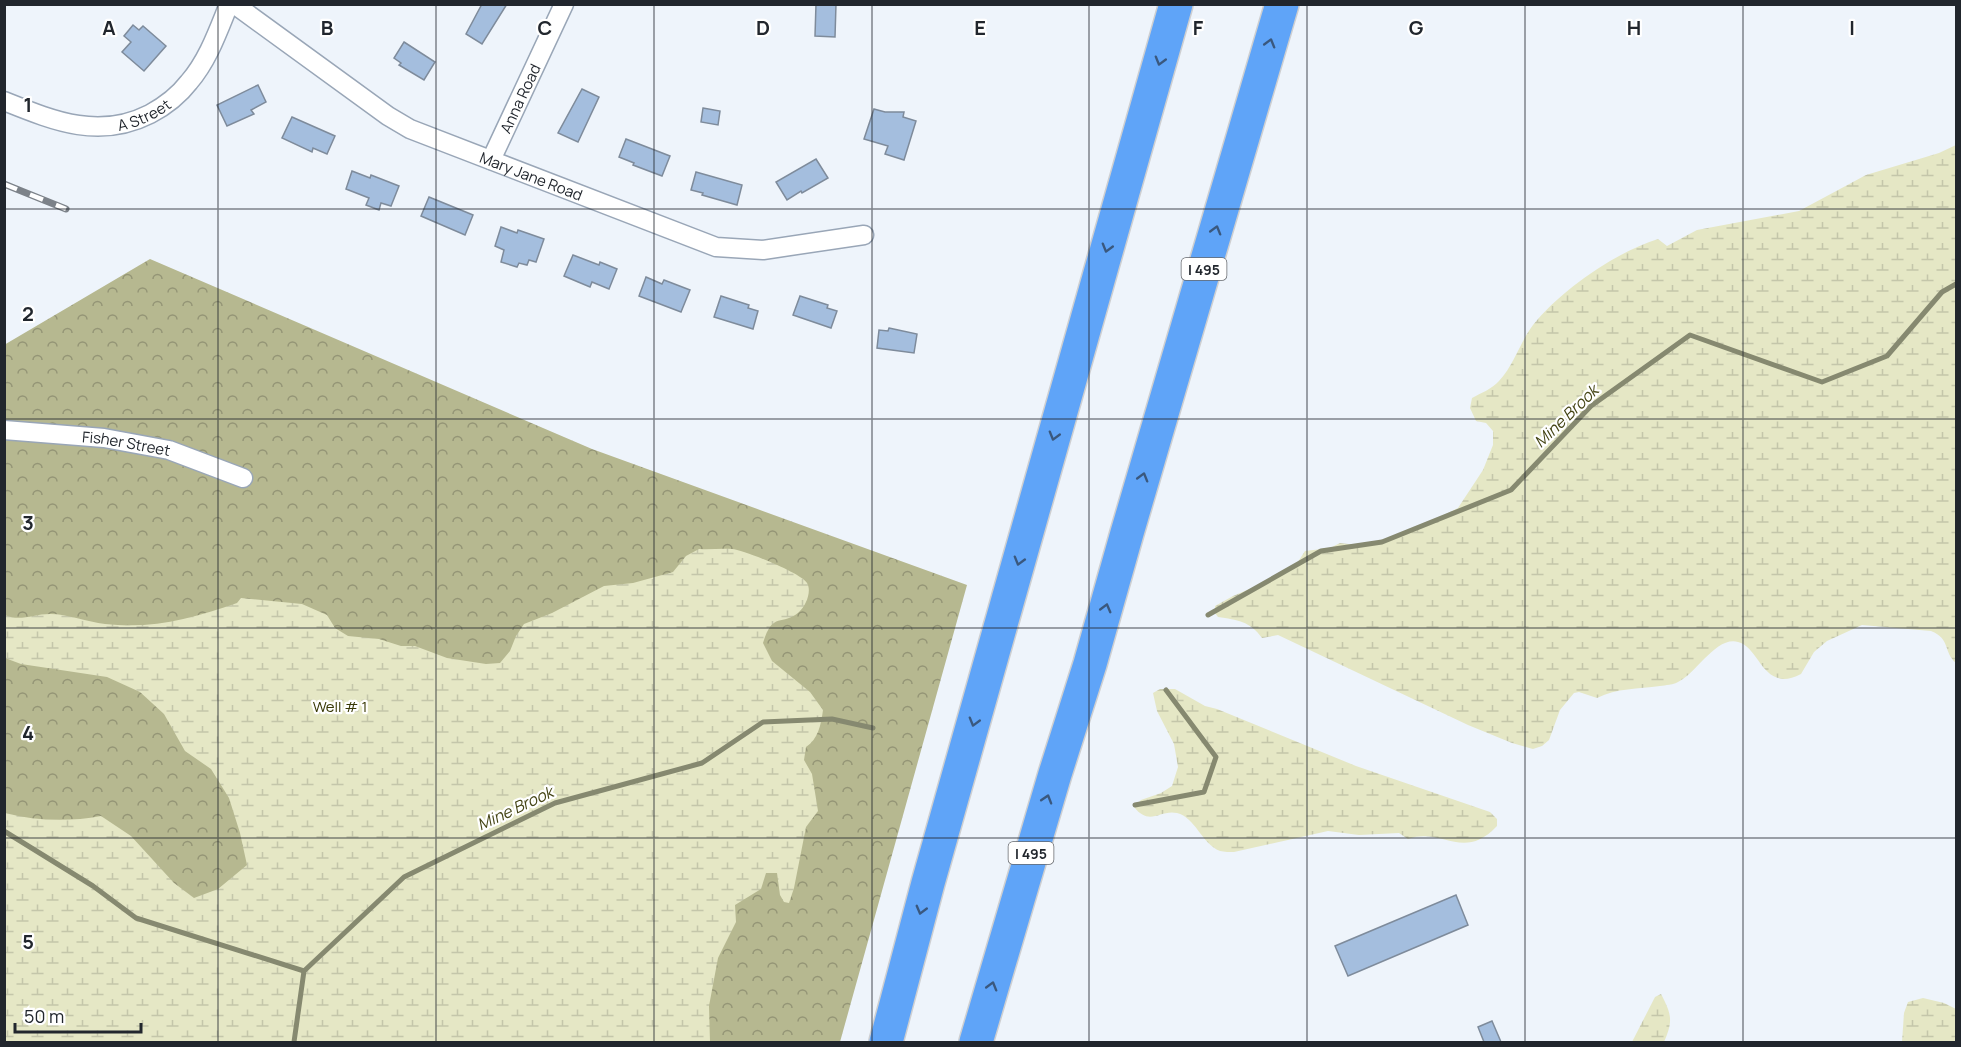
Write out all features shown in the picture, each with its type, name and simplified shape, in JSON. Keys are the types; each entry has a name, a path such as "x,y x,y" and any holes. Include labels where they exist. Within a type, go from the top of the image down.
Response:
{"highway":[{"path":"886,1042 928,883 1176,4"},
{"name":"I 495","path":"976,1042 1052,783 1090,664 1126,533 1282,4"}],"street":[{"name":"A Street","path":"4,101 48,118 95,128 118,126 139,119 177,96 190,82 202,63 229,4"},
{"name":"Mary Jane Road","path":"234,4 388,116 410,129 716,247 763,250 864,235"},
{"name":"Anna Road","path":"491,160 564,4"},
{"name":"Fisher Street","path":"4,430 104,438 169,450 243,478"}],"green space":[{"path":"1956,145 1956,663 1942,638 1931,631 1862,625 1827,641 1814,652 1801,674 1788,679 1770,674 1745,646 1738,642 1730,642 1714,650 1685,678 1674,684 1620,691 1597,698 1579,692 1574,693 1560,710 1549,740 1533,749 1468,725 1278,635 1262,638 1248,625 1237,620 1218,617 1215,613 1215,606 1233,596 1287,573 1294,568 1305,551 1330,548 1340,543 1365,546 1418,528 1458,508 1483,470 1493,445 1493,431 1486,423 1476,421 1470,408 1472,398 1490,389 1499,381 1509,368 1533,325 1558,299 1607,263 1658,239 1667,246 1697,230 1799,211 1866,175 1939,153"},
{"name":"Well # 1","path":"150,259 592,449 967,585 840,1042 5,1042 4,345"},
{"path":"699,549 732,549 748,553 784,568 807,583 809,594 802,609 788,619 770,626 763,643 772,661 810,692 823,710 818,731 806,747 804,760 812,774 818,811 806,827 789,903 784,902 780,895 777,873 766,873 761,889 735,905 736,922 718,958 709,1006 710,1042 5,1042 5,813 53,820 101,816 131,836 174,883 194,898 218,889 247,865 229,798 211,769 185,751 164,714 140,692 107,677 21,664 5,658 5,615 21,618 57,614 105,624 156,624 204,614 237,603 241,598 302,604 327,615 335,628 348,636 379,639 401,646 415,646 447,658 486,664 500,663 510,651 524,624 552,613 604,586 633,583 673,572 686,556"},
{"path":"1160,689 1175,689 1205,706 1356,766 1490,812 1497,819 1497,826 1474,842 1463,843 1420,836 1408,839 1399,833 1359,835 1328,831 1234,852 1220,851 1208,843 1183,815 1171,812 1150,817 1140,813 1134,807 1141,800 1161,793 1172,786 1178,767 1174,744 1157,711 1153,693"},
{"path":"1661,994 1670,1018 1664,1042 1632,1042 1655,997"},
{"path":"1923,998 1944,1003 1956,1009 1956,1042 1902,1042 1904,1013 1908,1002"}],"building":[{"path":"482,4 507,4 482,44 466,34"},
{"path":"816,4 836,4 835,37 815,36"},
{"path":"133,25 139,30 143,26 166,46 144,71 122,52 131,42 124,36"},
{"path":"404,42 435,62 424,80 399,65 401,63 394,58"},
{"path":"258,85 266,102 251,110 254,114 227,126 217,105"},
{"path":"582,89 599,97 578,142 558,133"},
{"path":"703,108 720,111 718,125 701,122"},
{"path":"874,109 885,112 904,112 903,117 916,121 904,160 885,154 888,146 864,139"},
{"path":"292,117 335,136 327,154 313,148 312,152 282,138"},
{"path":"626,139 670,156 662,176 619,157"},
{"path":"816,159 828,178 787,200 776,182"},
{"path":"352,171 370,178 371,175 399,186 391,206 381,203 379,210 366,205 369,198 346,189"},
{"path":"696,172 742,185 737,205 691,190"},
{"path":"429,197 473,215 465,235 421,216"},
{"path":"501,227 544,239 536,262 529,260 527,265 519,263 517,267 501,262 504,250 495,246"},
{"path":"573,255 617,269 609,289 592,282 590,287 564,276"},
{"path":"646,277 662,284 664,280 690,290 681,312 639,296"},
{"path":"721,296 749,305 748,308 758,311 753,329 714,317"},
{"path":"800,296 828,305 827,308 837,311 831,328 793,315"},
{"path":"889,328 917,334 914,353 877,348 879,330 888,331"},
{"path":"1456,895 1468,925 1348,976 1335,946"},
{"path":"1492,1021 1501,1042 1484,1042 1478,1027"}],"waterway":[{"name":"Mine Brook","path":"1208,615 1321,551 1382,542 1511,490 1591,406 1690,335 1822,382 1887,356 1942,292 1956,284"},
{"name":"Mine Brook","path":"1135,805 1204,792 1216,757 1166,690"},
{"name":"Mine Brook","path":"294,1042 304,971 404,877 555,803 702,763 763,722 832,719 873,728"},
{"path":"4,831 93,886 136,918 304,971"}],"railway":[{"path":"4,184 66,209"}]}
